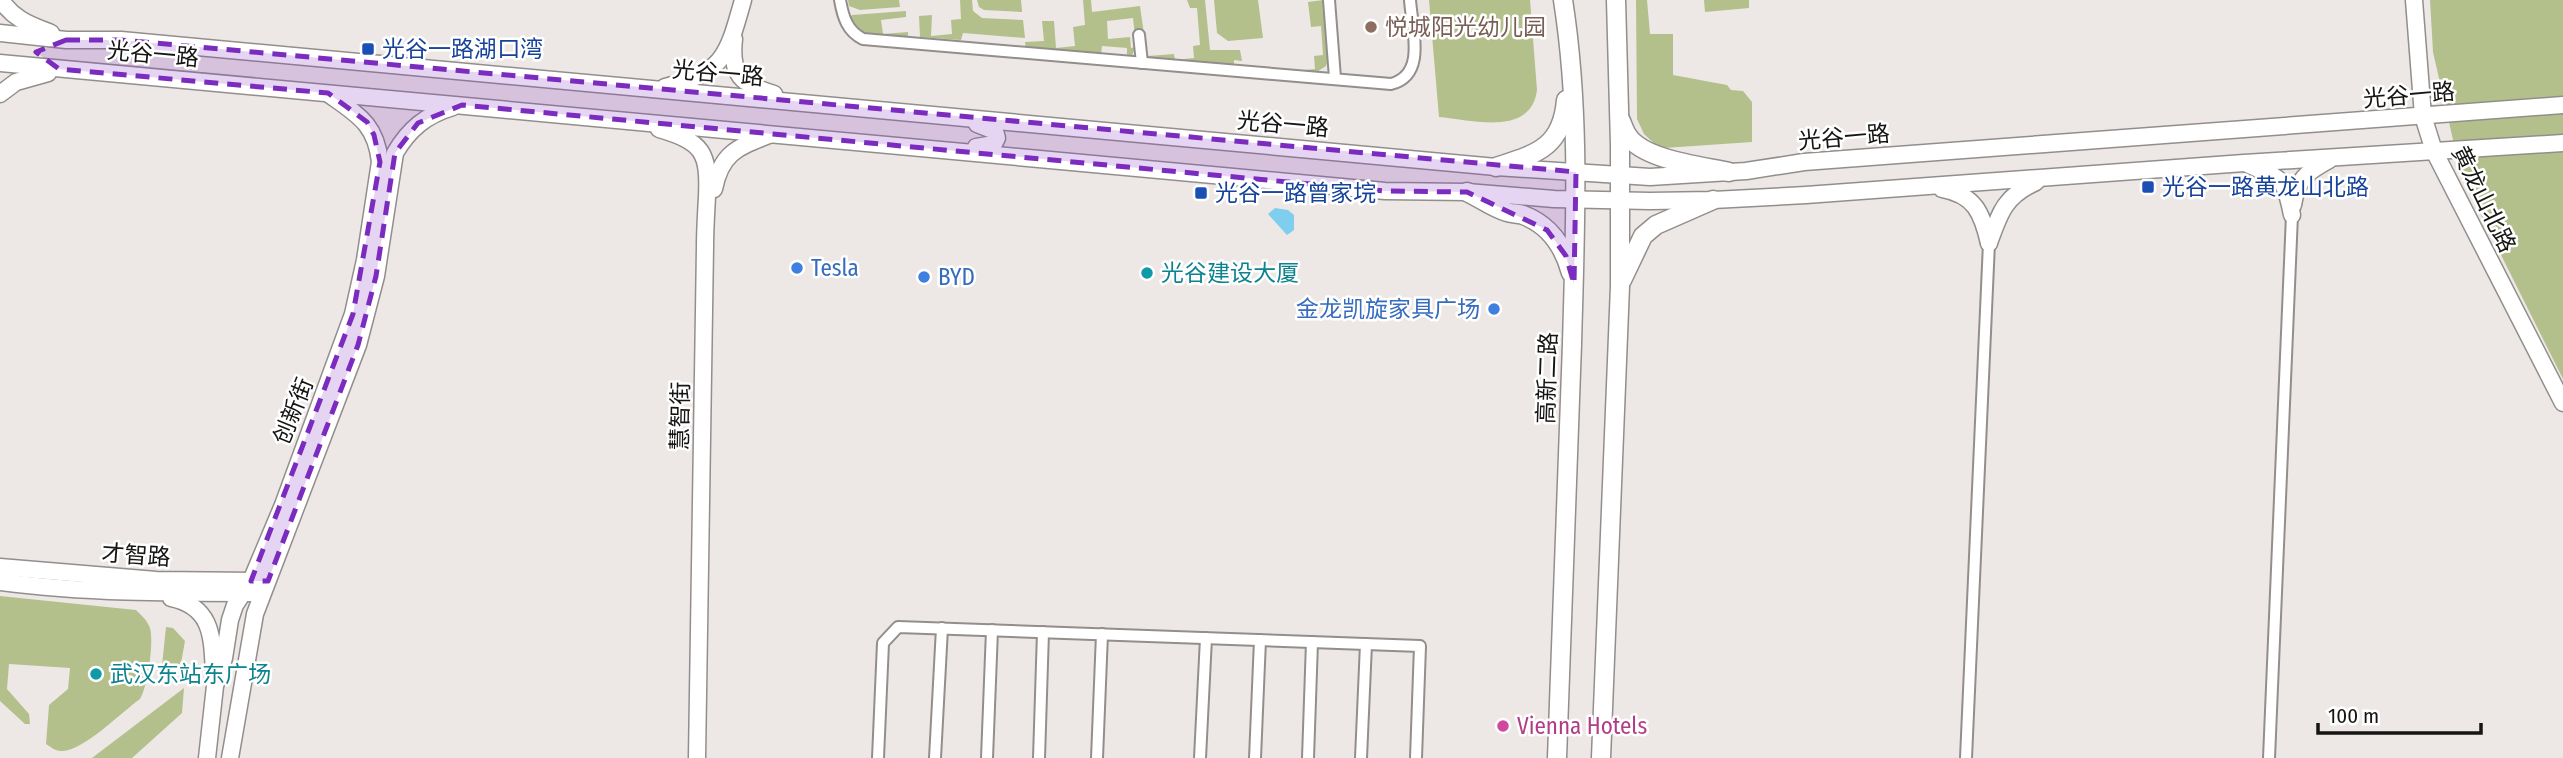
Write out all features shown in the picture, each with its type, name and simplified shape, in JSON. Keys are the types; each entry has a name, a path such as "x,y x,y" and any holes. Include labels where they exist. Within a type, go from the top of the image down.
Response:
{"main road":[{"path":"1,0 18,20 66,40"},
{"path":"743,0 735,30 732,59 734,69 752,87 806,103"},
{"name":"高新二路","path":"1557,758 1576,200 1571,48 1563,0"},
{"path":"1601,758 1620,286 1616,0"},
{"name":"黄龙山北路","path":"2414,0 2423,116 2434,151 2563,404"},
{"path":"652,90 694,80 716,66 735,30"},
{"name":"光谷一路","path":"0,33 66,40 121,40 1496,167 1650,177 1729,172 1804,162 2563,105"},
{"path":"59,69 37,58 36,52 38,48 66,40"},
{"path":"1496,167 1539,153 1555,138 1565,117 1571,48"},
{"name":"光谷一路","path":"0,64 1385,191 1467,192 1576,200 1713,200 2563,143"},
{"path":"0,94 16,82 59,69"},
{"name":"创新街","path":"230,758 239,713 256,587 353,314 375,199 380,162 374,135 367,122 328,93"},
{"name":"创新街","path":"207,757 215,686 224,658 230,620 256,587 361,335 376,275 395,153 418,123 436,112 462,105"},
{"path":"1618,114 1628,136 1645,150 1729,172"},
{"path":"949,149 993,144 997,138 995,131 950,116"},
{"name":"慧智街","path":"633,121 685,138 704,155 708,171 697,758"},
{"name":"慧智街","path":"705,758 711,248 715,187 718,171 732,152 775,133"},
{"path":"2292,215 2299,182 2314,168 2335,157"},
{"path":"2244,163 2280,178 2287,188 2292,215"},
{"path":"1989,243 1999,215 2008,200 2020,190 2044,178"},
{"path":"1926,187 1954,191 1971,201 1983,216 1989,243"},
{"path":"1467,192 1506,212 1522,215 1542,225 1558,241 1566,256 1574,284"},
{"path":"1620,286 1643,236 1656,225 1713,200"},
{"name":"才智路","path":"0,567 256,587"},
{"name":"才智路","path":"0,582 152,594 256,587"},
{"path":"152,594 183,601 204,617 212,637 215,686"},
{"path":"238,758 239,713"}],"street":[{"path":"840,0 847,25 854,34 863,39 1391,84 1404,81 1413,71 1415,56 1410,0"},
{"path":"1329,0 1335,78"},
{"path":"1139,35 1142,63"},
{"path":"2269,758 2292,215"},
{"path":"1966,758 1989,243"},
{"path":"878,758 883,643 898,627 1420,646 1416,758"},
{"path":"935,758 942,628"},
{"path":"987,758 992,630"},
{"path":"1039,758 1044,632"},
{"path":"1097,758 1102,634"},
{"path":"1200,758 1206,638"},
{"path":"1255,758 1260,640"},
{"path":"1308,758 1312,642"},
{"path":"1361,758 1366,644"}],"highlighted area":[{"path":"66,40 121,40 1576,172 1574,284 1566,256 1547,230 1467,192 1385,191 462,105 418,123 395,153 376,276 358,345 268,581 251,581 353,314 380,162 374,135 367,122 328,93 59,69 36,52"}],"green space":[{"path":"848,0 899,0 900,7 860,10 849,6"},
{"path":"960,0 972,0 973,11 982,18 1023,20 1025,38 963,33 961,40 920,37 919,16 932,15 931,36 952,34 951,20 961,19"},
{"path":"977,0 1021,0 1022,12 984,10 979,7"},
{"path":"1083,0 1091,0 1092,12 1140,6 1144,34 1135,36 1133,18 1107,21 1108,39 1130,37 1131,48 1135,47 1132,56 1127,57 1127,48 1102,46 1101,56 1026,50 1025,42 1044,41 1042,21 1054,21 1056,48 1075,46 1073,27 1085,25"},
{"path":"1187,0 1205,0 1210,50 1240,50 1242,61 1234,60 1234,66 1148,60 1148,56 1174,54 1175,60 1194,58 1193,46 1200,45 1197,8 1190,8"},
{"path":"1214,0 1258,0 1263,38 1228,41 1217,33"},
{"path":"1323,0 1329,56 1326,66 1315,73 1294,71 1315,69 1314,56 1323,55 1321,26 1311,27 1308,2"},
{"path":"1429,0 1530,0 1537,90 1532,105 1524,114 1512,120 1498,122 1439,117"},
{"path":"1636,0 1647,0 1650,34 1673,34 1673,75 1727,85 1731,90 1743,91 1752,102 1752,142 1664,148 1657,146 1644,134 1637,119"},
{"path":"1704,0 1749,0 1749,8 1705,12"},
{"path":"2430,0 2563,0 2563,379 2461,175 2433,52"},
{"path":"906,11 906,17 881,20 883,34 908,32 908,38 864,36 848,19 852,15"},
{"path":"0,596 136,610 150,628 151,635 148,675 140,699 102,730 69,750 55,750 46,744 49,705 68,689 70,668 9,664 7,689 29,714 30,724 25,724 0,701"},
{"path":"166,627 173,628 185,641 181,663 164,678 161,675"},
{"path":"184,688 182,713 132,758 92,758"}],"water":[{"path":"1275,208 1288,210 1294,215 1294,230 1287,235 1268,214"}],"place":[{"name":"悦城阳光幼儿园","path":"1371,27"},
{"name":"光谷一路湖口湾","path":"368,49"},
{"name":"光谷一路黄龙山北路","path":"2148,187"},
{"name":"光谷一路曾家垸","path":"1201,193"},
{"name":"Tesla","path":"797,268"},
{"name":"光谷建设大厦","path":"1147,273"},
{"name":"BYD","path":"924,277"},
{"name":"金龙凯旋家具广场","path":"1494,309"},
{"name":"武汉东站东广场","path":"96,674"},
{"name":"Vienna Hotels","path":"1503,726"}]}
